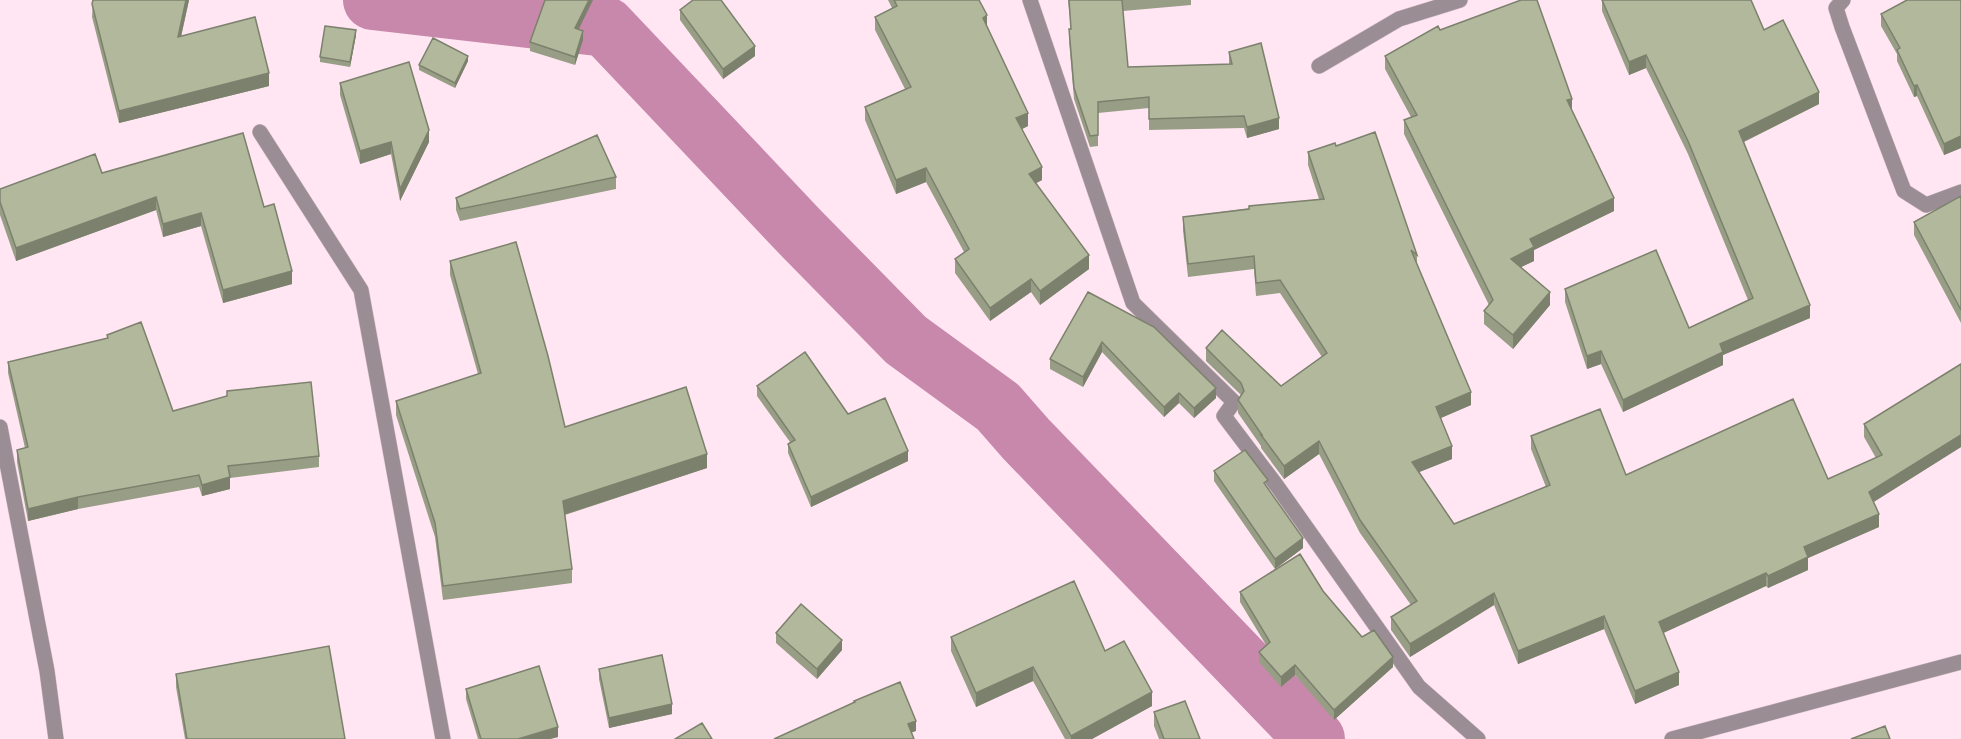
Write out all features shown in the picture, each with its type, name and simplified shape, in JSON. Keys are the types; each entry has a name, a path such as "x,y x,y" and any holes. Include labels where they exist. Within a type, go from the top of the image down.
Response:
{"street":[{"path":"1030,0 1133,303 1234,402 1224,416 1277,486 1419,687 1478,739"},
{"path":"1319,66 1399,19 1460,0"},
{"path":"1843,0 1836,8 1842,27 1904,191 1926,205 1961,192"},
{"path":"260,132 361,290 443,739"},
{"path":"0,427 47,671 56,739"},
{"path":"1674,739 1961,662"}],"building":[{"path":"93,0 186,0 178,37 255,17 269,73 119,111 92,4"},
{"path":"545,0 589,0 575,28 583,31 575,57 530,42"},
{"path":"693,0 721,0 755,46 723,69 680,10"},
{"path":"894,0 979,0 987,15 983,18 1028,113 1016,118 1042,167 1029,174 1089,255 1040,291 1031,279 990,308 955,259 969,249 926,168 896,180 865,107 911,87 875,17 897,6"},
{"path":"1069,0 1122,0 1128,67 1232,64 1229,52 1261,43 1279,118 1247,127 1244,116 1149,119 1149,97 1098,102 1098,135 1090,136 1074,88"},
{"path":"1521,0 1537,0 1572,99 1567,100 1614,198 1530,239 1534,247 1511,259 1550,292 1513,335 1484,311 1493,300 1404,120 1417,115 1385,56 1438,26 1440,30"},
{"path":"1602,0 1751,0 1764,30 1783,20 1819,92 1739,131 1810,305 1720,344 1723,352 1623,400 1601,351 1587,356 1565,289 1656,250 1689,328 1753,298 1688,141 1646,55 1629,62"},
{"path":"1907,0 1961,0 1961,136 1944,144 1917,85 1914,86 1897,50 1900,48 1881,14"},
{"path":"325,26 356,30 350,62 320,57"},
{"path":"433,38 468,56 455,83 419,65"},
{"path":"409,62 429,130 400,189 391,142 360,151 340,83"},
{"path":"1375,132 1417,255 1411,250 1471,392 1436,407 1452,446 1412,462 1454,524 1550,485 1531,436 1600,409 1626,475 1793,399 1828,479 1882,455 1864,424 1961,364 1961,435 1869,492 1879,514 1804,547 1808,557 1768,576 1766,573 1659,622 1679,672 1635,691 1604,616 1518,651 1494,593 1410,644 1391,617 1417,601 1360,520 1319,441 1284,466 1238,400 1244,391 1241,383 1206,348 1222,330 1281,386 1327,353 1280,280 1256,283 1254,256 1188,264 1183,217 1249,209 1249,206 1324,199 1308,152 1335,143 1336,146"},
{"path":"243,133 264,207 274,204 292,271 223,290 201,213 163,224 156,197 16,248 0,202 0,189 95,154 102,173"},
{"path":"597,135 616,177 460,209 456,198"},
{"path":"1961,196 1961,310 1914,222"},
{"path":"516,242 565,427 686,387 707,454 563,501 572,569 443,586 435,523 396,401 481,373 450,261"},
{"path":"1088,292 1154,327 1216,388 1194,408 1179,393 1164,407 1102,342 1083,377 1050,359"},
{"path":"141,322 173,411 227,396 227,391 311,382 319,456 228,466 230,477 202,485 199,475 78,497 28,509 17,450 28,447 8,362 108,338 107,335"},
{"path":"805,352 848,414 885,398 908,451 811,497 788,444 795,440 757,386"},
{"path":"1245,450 1268,480 1264,483 1303,538 1275,559 1214,471"},
{"path":"1300,554 1323,591 1362,637 1374,630 1393,657 1334,710 1295,665 1281,677 1259,652 1270,642 1240,592"},
{"path":"1074,581 1105,651 1124,641 1152,692 1071,736 1033,667 976,693 951,637"},
{"path":"801,604 842,640 817,669 776,633"},
{"path":"329,646 345,739 187,739 176,674"},
{"path":"662,655 672,704 609,718 599,669"},
{"path":"539,666 558,727 518,739 481,739 466,689"},
{"path":"900,682 916,721 908,724 914,739 774,739 854,701"},
{"path":"1185,701 1200,739 1164,739 1154,712"},
{"path":"702,723 712,739 675,739"},
{"path":"1885,726 1890,739 1851,739"}],"waterway":[{"path":"373,0 606,27 906,340 998,407 1026,439 1315,739"}]}
